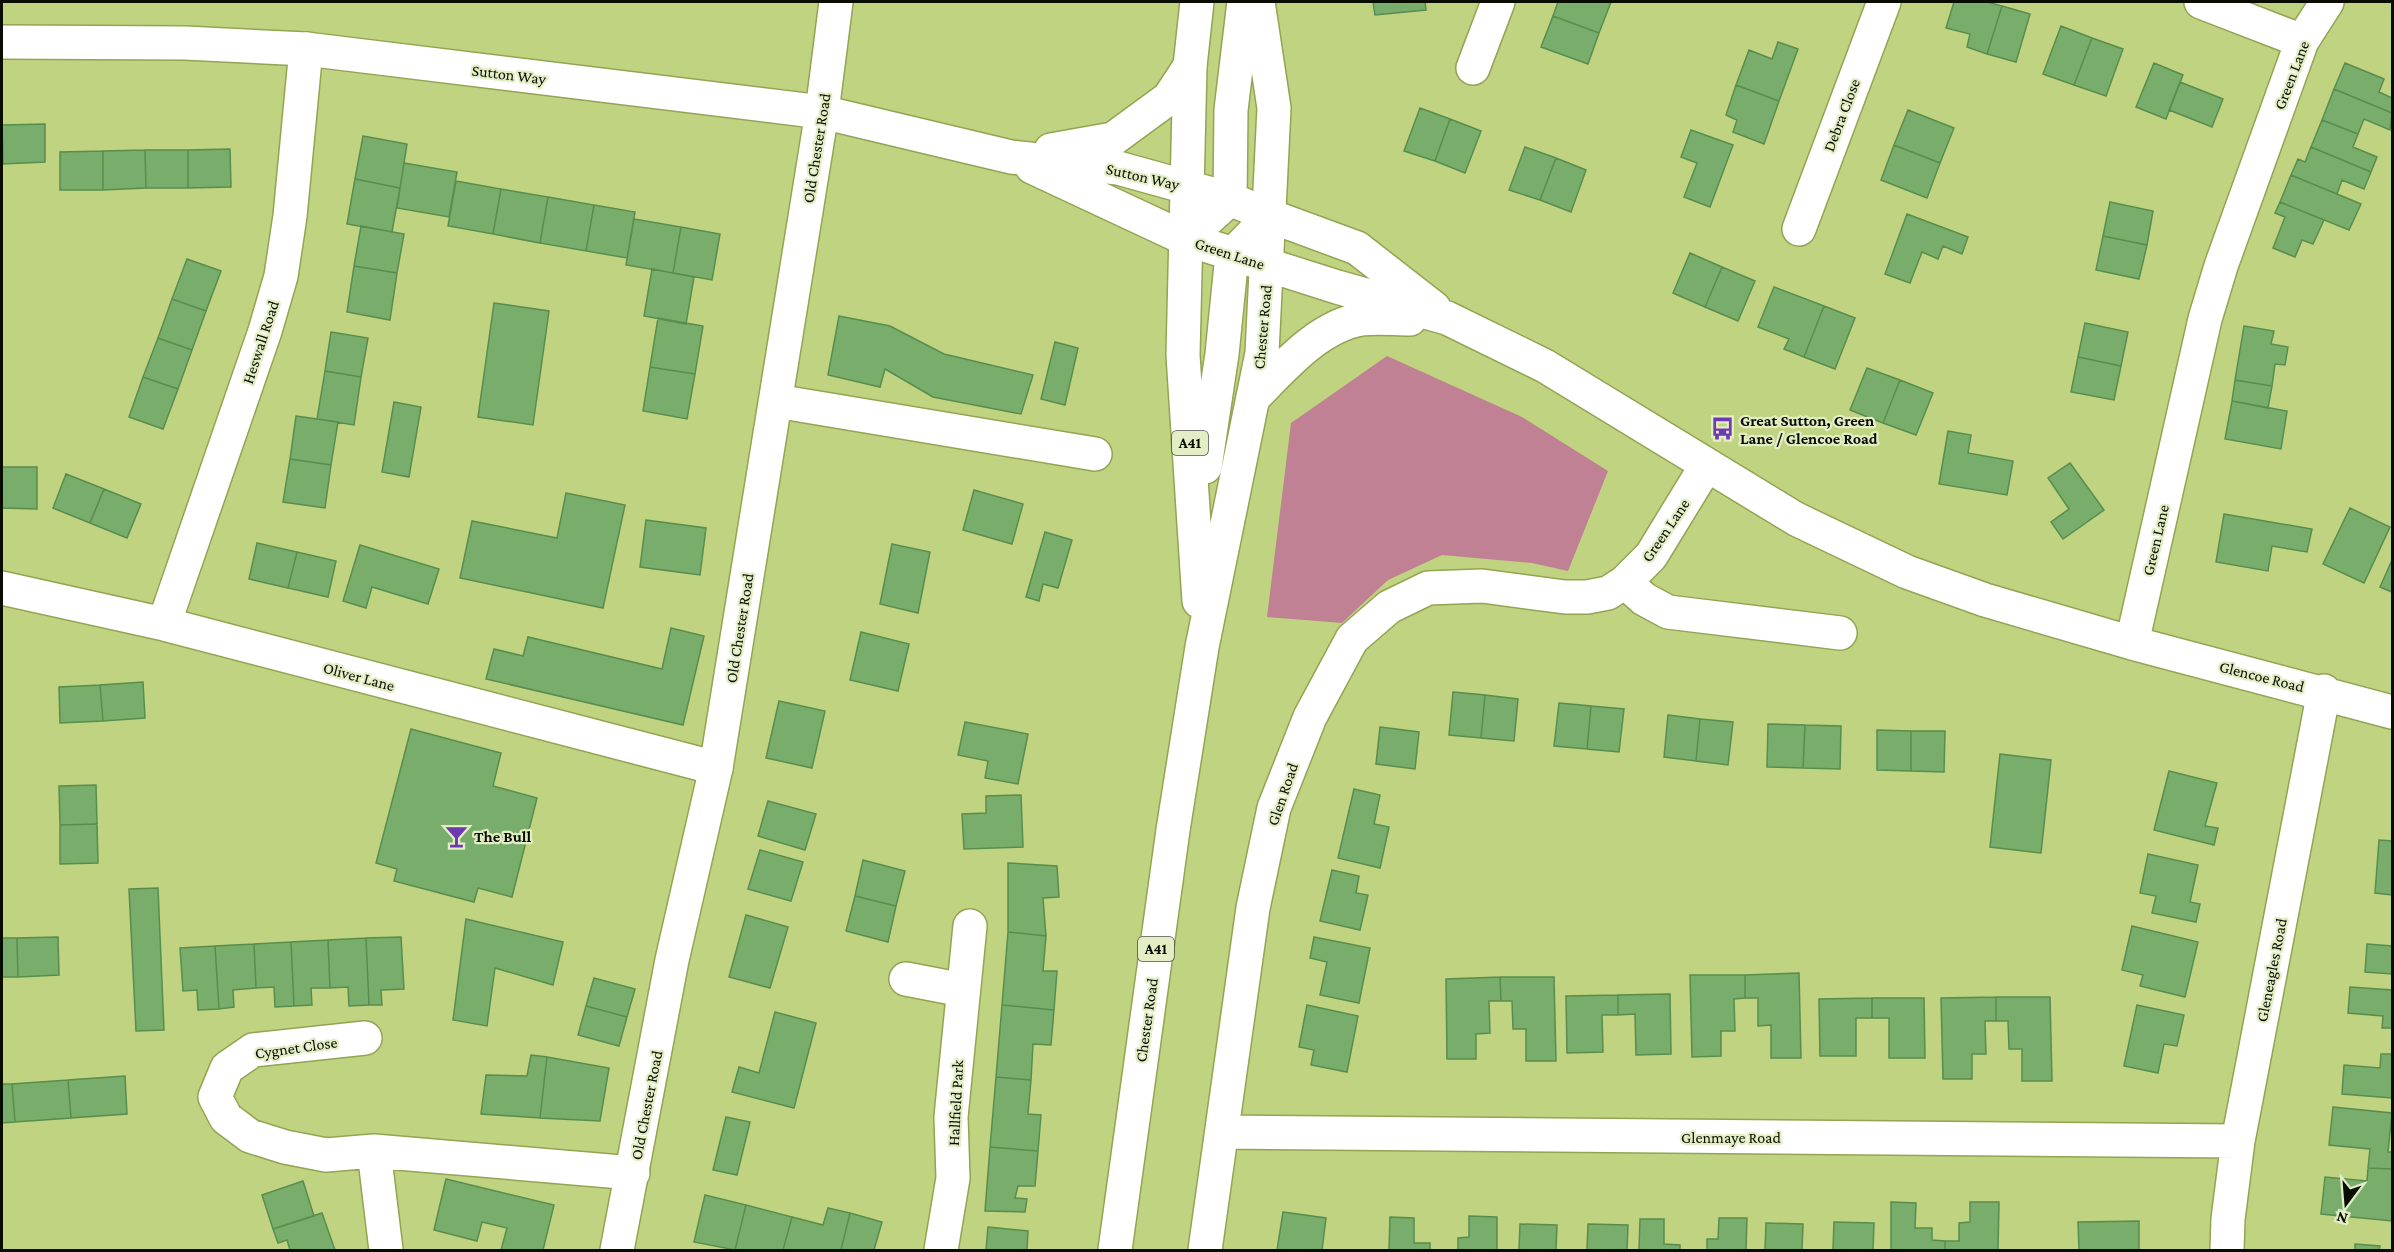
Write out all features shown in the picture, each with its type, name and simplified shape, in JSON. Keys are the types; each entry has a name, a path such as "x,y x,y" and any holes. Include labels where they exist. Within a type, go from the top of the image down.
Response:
{"street":[{"name":"Old Chester Road","path":"617,1251 672,960 716,768 822,112 836,2"},
{"name":"Chester Road","path":"1197,2 1190,66 1183,355 1202,647"},
{"path":"1186,239 1230,199 1231,110 1244,2"},
{"name":"Chester Road","path":"1115,1251 1173,830 1202,647 1262,353 1274,108 1258,2"},
{"path":"1473,68 1498,2"},
{"name":"Debra Close","path":"1798,229 1884,2"},
{"path":"2201,2 2302,41"},
{"name":"Green Lane","path":"1186,239 1232,255 1447,318 1555,372 1622,410 1706,466 1796,519 1907,572 1985,600 2132,643 2205,319 2221,266 2302,41 2327,2"},
{"name":"Sutton Way","path":"2,42 185,43 306,49 822,112 1011,158 1118,168 1230,199 1270,216"},
{"name":"Heswall Road","path":"164,624 265,331 281,276 290,216 306,49"},
{"name":"Sutton Way","path":"1011,158 1113,139 1169,98 1190,66"},
{"name":"Sutton Way","path":"1011,158 1186,239"},
{"path":"1232,255 1270,216"},
{"name":"Green Lane","path":"1270,216 1357,248 1447,318"},
{"name":"A41","path":"1195,531 1222,354 1232,255"},
{"name":"Green Lane","path":"1253,398 1296,355 1339,326 1362,319 1447,318"},
{"path":"776,401 1095,454"},
{"name":"Green Lane","path":"1625,582 1651,556 1706,466"},
{"path":"1625,582 1644,599 1668,612 1840,633"},
{"name":"Glen Road","path":"1205,1251 1253,908 1274,808 1310,717 1352,639 1389,607 1428,588 1482,586 1565,597 1587,597 1608,593 1625,582"},
{"name":"Oliver Lane","path":"2,588 164,624 716,768"},
{"name":"Glencoe Road","path":"2132,643 2324,691 2392,711"},
{"name":"Gleneagles Road","path":"2227,1251 2228,1219 2238,1141 2324,691"},
{"name":"Hallfield Park","path":"941,1251 953,1178 951,1116 970,926"},
{"path":"906,979 963,990"},
{"name":"Cygnet Close","path":"365,1038 253,1050 227,1068 215,1097 226,1118 250,1136 285,1147 326,1155 374,1151 633,1173"},
{"name":"Glenmaye Road","path":"1223,1132 2238,1141"},
{"path":"374,1151 386,1251"}],"shaded area":[{"path":"1387,356 1522,417 1608,471 1568,571 1532,563 1442,555 1388,580 1342,623 1267,617 1291,423"}],"building":[{"path":"1373,2 1425,2 1426,10 1375,15"},
{"path":"1558,2 1611,2 1599,33 1553,16"},
{"path":"1954,2 1987,2 2002,6 1987,54 1967,47 1970,34 1946,28"},
{"path":"2002,6 2030,14 2016,62 1987,54"},
{"path":"1553,16 1599,33 1588,64 1541,47"},
{"path":"2061,26 2092,38 2074,85 2043,74"},
{"path":"2092,38 2123,49 2106,96 2074,85"},
{"path":"1778,42 1798,49 1779,101 1736,85 1749,50 1772,59"},
{"path":"2154,63 2183,75 2166,119 2136,107"},
{"path":"2345,63 2384,79 2379,92 2392,98 2392,113 2334,89"},
{"path":"2180,82 2223,99 2212,127 2169,110"},
{"path":"1736,85 1779,101 1764,144 1733,132 1737,120 1726,115"},
{"path":"2334,89 2392,113 2390,130 2364,119 2358,134 2322,120"},
{"path":"1420,108 1450,119 1435,161 1404,151"},
{"path":"1908,110 1954,128 1940,163 1894,145"},
{"path":"1450,119 1481,131 1465,173 1435,161"},
{"path":"2322,120 2358,134 2353,147 2377,157 2371,172 2311,147"},
{"path":"45,124 45,162 3,164 2,125"},
{"path":"1691,130 1733,145 1710,207 1684,197 1697,163 1681,157"},
{"path":"363,136 407,144 400,188 355,179"},
{"path":"1894,145 1940,163 1927,198 1881,180"},
{"path":"1525,147 1556,158 1540,200 1509,190"},
{"path":"2311,147 2371,172 2364,189 2342,180 2337,194 2291,175 2298,159 2305,162"},
{"path":"230,149 231,187 188,188 188,150"},
{"path":"145,150 188,150 188,188 146,188"},
{"path":"145,150 146,188 103,190 103,151"},
{"path":"103,151 103,190 60,190 60,152"},
{"path":"1556,158 1586,170 1571,212 1540,200"},
{"path":"404,163 457,172 449,217 397,208"},
{"path":"2291,175 2361,204 2349,230 2280,202"},
{"path":"355,179 400,188 392,232 347,224"},
{"path":"456,181 501,189 493,234 448,226"},
{"path":"501,189 548,197 540,243 493,234"},
{"path":"548,197 594,205 586,251 540,243"},
{"path":"2110,202 2153,211 2147,245 2103,236"},
{"path":"2280,202 2324,220 2313,244 2302,240 2295,257 2273,248 2285,217 2275,213"},
{"path":"594,205 635,212 627,258 586,251"},
{"path":"1907,214 1968,237 1962,254 1943,246 1938,259 1922,252 1910,283 1885,274"},
{"path":"634,219 681,227 673,273 626,265"},
{"path":"361,226 404,234 397,273 354,266"},
{"path":"681,227 720,234 712,280 673,273"},
{"path":"2103,236 2147,245 2139,279 2096,270"},
{"path":"1690,253 1722,267 1705,307 1673,293"},
{"path":"187,259 221,271 206,311 172,299"},
{"path":"354,266 397,273 390,320 347,312"},
{"path":"1722,267 1755,281 1738,321 1705,307"},
{"path":"652,269 694,277 686,324 644,316"},
{"path":"1774,287 1824,306 1804,357 1784,349 1789,339 1758,327"},
{"path":"172,299 206,311 192,350 158,338"},
{"path":"494,303 549,311 533,425 478,417"},
{"path":"1824,306 1855,318 1835,369 1804,357"},
{"path":"839,316 890,326 944,354 1033,375 1021,414 933,397 885,369 880,387 828,375"},
{"path":"658,318 703,326 695,374 650,367"},
{"path":"2085,323 2128,332 2121,366 2078,357"},
{"path":"2244,326 2274,331 2271,344 2288,347 2285,365 2275,364 2272,386 2235,380"},
{"path":"331,332 368,338 361,377 325,371"},
{"path":"158,338 192,350 178,389 143,377"},
{"path":"1055,342 1078,348 1065,405 1041,399"},
{"path":"2078,357 2121,366 2114,400 2071,392"},
{"path":"650,367 695,374 687,419 643,411"},
{"path":"1867,368 1900,380 1883,423 1850,410"},
{"path":"325,371 361,377 354,425 317,419"},
{"path":"143,377 178,389 163,429 129,417"},
{"path":"1900,380 1933,393 1916,435 1883,423"},
{"path":"2235,380 2272,386 2268,408 2232,401"},
{"path":"2232,401 2287,411 2281,449 2225,439"},
{"path":"394,402 421,407 409,477 382,472"},
{"path":"296,416 338,422 331,465 290,459"},
{"path":"1948,431 1971,435 1968,453 2013,461 2007,495 1939,484"},
{"path":"290,459 331,465 325,508 283,502"},
{"path":"2070,463 2104,510 2063,539 2051,522 2069,509 2048,478"},
{"path":"2,467 37,467 37,509 2,508"},
{"path":"66,474 104,489 90,523 53,508"},
{"path":"104,489 141,504 127,538 90,523"},
{"path":"974,490 1023,504 1012,544 963,530"},
{"path":"566,493 625,505 603,608 460,578 472,521 557,538"},
{"path":"2350,508 2390,527 2364,583 2323,564"},
{"path":"2224,514 2312,529 2307,552 2272,546 2268,571 2216,562"},
{"path":"646,520 706,528 700,575 640,567"},
{"path":"1045,532 1072,540 1058,588 1043,584 1039,601 1026,597"},
{"path":"257,543 297,552 288,588 249,579"},
{"path":"892,544 930,552 918,613 880,604"},
{"path":"360,545 439,569 428,604 372,587 366,608 343,601"},
{"path":"297,552 336,561 328,597 288,588"},
{"path":"2392,560 2392,592 2380,587"},
{"path":"671,628 704,636 683,725 486,679 494,649 523,656 528,637 662,669"},
{"path":"861,632 909,644 898,691 850,680"},
{"path":"143,682 145,718 103,721 100,685"},
{"path":"100,685 103,721 60,723 59,687"},
{"path":"1453,692 1485,695 1481,738 1449,735"},
{"path":"1485,695 1518,699 1514,741 1481,738"},
{"path":"779,701 825,711 812,768 766,758"},
{"path":"1559,703 1591,706 1587,749 1554,746"},
{"path":"1591,706 1624,709 1619,752 1587,749"},
{"path":"1668,715 1700,719 1696,761 1664,757"},
{"path":"1700,719 1733,722 1728,765 1696,761"},
{"path":"965,722 1028,734 1018,784 985,778 988,761 958,755"},
{"path":"1768,724 1805,725 1803,768 1767,767"},
{"path":"1805,725 1841,726 1840,769 1803,768"},
{"path":"1380,727 1419,732 1415,769 1376,764"},
{"path":"411,729 501,753 493,786 537,798 512,897 478,888 474,902 394,881 397,869 376,863"},
{"path":"1877,730 1911,731 1911,771 1877,770"},
{"path":"1911,731 1945,731 1944,772 1911,771"},
{"path":"2000,754 2051,760 2041,853 1990,847"},
{"path":"2169,771 2217,783 2205,826 2218,828 2214,845 2154,830"},
{"path":"96,785 97,824 60,825 59,786"},
{"path":"1354,789 1380,795 1374,824 1389,827 1380,868 1338,858"},
{"path":"1021,795 1023,847 964,849 962,814 986,813 986,796"},
{"path":"768,801 816,814 805,850 758,836"},
{"path":"97,824 98,863 60,864 60,825"},
{"path":"2379,840 2392,841 2392,895 2375,893"},
{"path":"760,850 803,862 791,901 748,889"},
{"path":"2148,854 2198,865 2190,902 2200,904 2196,922 2152,913 2156,896 2140,893"},
{"path":"863,860 905,871 896,906 855,896"},
{"path":"1008,863 1057,866 1059,897 1043,898 1046,936 1008,932"},
{"path":"1332,870 1359,876 1356,893 1368,895 1360,930 1320,921"},
{"path":"158,888 164,1030 136,1031 129,889"},
{"path":"855,896 896,906 888,942 846,931"},
{"path":"746,915 788,927 770,988 729,977"},
{"path":"466,919 563,942 553,985 495,968 487,1026 453,1020"},
{"path":"2132,926 2198,942 2185,997 2140,986 2143,975 2122,970"},
{"path":"1008,932 1046,936 1043,971 1057,971 1054,1010 1002,1005"},
{"path":"58,937 59,975 18,977 17,938"},
{"path":"401,937 404,989 381,990 382,1005 369,1005 366,938"},
{"path":"1314,937 1370,948 1359,1003 1320,995 1327,962 1310,958"},
{"path":"2,938 17,938 18,977 2,977"},
{"path":"366,938 369,1005 349,1006 348,987 330,988 328,940"},
{"path":"328,940 330,988 311,988 312,1005 294,1006 291,942"},
{"path":"291,942 294,1006 275,1007 274,987 256,988 254,944"},
{"path":"254,944 256,988 233,990 234,1007 219,1009 215,946"},
{"path":"2367,944 2392,946 2392,974 2365,972"},
{"path":"215,946 219,1009 198,1010 197,990 183,991 180,948"},
{"path":"1799,973 1801,1058 1771,1058 1771,1025 1758,1026 1758,998 1745,998 1745,975"},
{"path":"1690,975 1745,975 1745,998 1734,999 1735,1031 1721,1031 1721,1056 1692,1057"},
{"path":"1500,977 1554,977 1556,1061 1526,1061 1526,1029 1513,1029 1512,1001 1501,1001"},
{"path":"1500,977 1501,1001 1489,1001 1490,1033 1476,1034 1476,1059 1447,1059 1446,979"},
{"path":"594,978 635,989 627,1017 586,1006"},
{"path":"2350,987 2392,990 2392,1028 2382,1028 2383,1016 2348,1013"},
{"path":"1670,994 1671,1054 1636,1055 1635,1014 1618,1015 1618,995"},
{"path":"1618,995 1618,1015 1602,1015 1603,1052 1567,1053 1566,996"},
{"path":"1996,997 2050,997 2052,1081 2022,1081 2022,1049 2009,1049 2008,1021 1996,1021"},
{"path":"1996,997 1996,1021 1985,1021 1986,1054 1972,1054 1972,1079 1943,1079 1941,998"},
{"path":"1872,998 1872,1018 1856,1018 1856,1056 1820,1056 1819,999"},
{"path":"1872,998 1924,998 1925,1058 1889,1058 1889,1018 1872,1018"},
{"path":"1002,1005 1054,1010 1051,1045 1033,1044 1031,1080 996,1077"},
{"path":"1307,1005 1358,1016 1347,1072 1311,1065 1314,1050 1299,1047"},
{"path":"2137,1005 2184,1015 2177,1046 2164,1044 2158,1073 2124,1066"},
{"path":"586,1006 627,1017 619,1046 578,1035"},
{"path":"775,1012 816,1023 794,1108 732,1092 739,1067 759,1073"},
{"path":"2381,1054 2392,1054 2392,1098 2342,1094 2344,1065 2380,1068"},
{"path":"531,1055 547,1057 540,1118 481,1114 486,1075 527,1076"},
{"path":"547,1057 609,1068 600,1121 540,1118"},
{"path":"125,1076 127,1114 71,1118 68,1080"},
{"path":"996,1077 1031,1080 1028,1114 1041,1115 1038,1151 990,1147"},
{"path":"68,1080 71,1118 15,1122 12,1084"},
{"path":"2,1084 12,1084 15,1122 2,1123"},
{"path":"2333,1107 2392,1113 2388,1152 2392,1152 2392,1169 2368,1168 2370,1149 2329,1145"},
{"path":"726,1117 750,1122 737,1175 713,1170"},
{"path":"990,1147 1038,1151 1035,1186 1018,1186 1015,1198 1027,1199 1025,1212 985,1211"},
{"path":"2368,1168 2392,1169 2392,1221 2321,1214 2325,1177 2367,1181"},
{"path":"446,1179 554,1205 543,1250 501,1250 507,1228 482,1222 477,1241 434,1230"},
{"path":"303,1181 314,1216 273,1229 262,1195"},
{"path":"705,1195 746,1205 735,1250 694,1242"},
{"path":"1891,1202 1916,1203 1915,1228 1932,1228 1932,1240 1945,1241 1945,1250 1891,1250"},
{"path":"1970,1202 1999,1202 1998,1250 1945,1250 1945,1241 1959,1241 1959,1223 1970,1222"},
{"path":"746,1205 792,1217 783,1250 735,1250"},
{"path":"828,1208 850,1213 841,1250 783,1250 792,1217 823,1225"},
{"path":"1283,1212 1326,1218 1322,1250 1277,1250"},
{"path":"322,1213 335,1250 290,1250 287,1240 278,1243 273,1229"},
{"path":"850,1213 882,1222 874,1250 841,1250"},
{"path":"1469,1216 1497,1217 1497,1250 1458,1250 1458,1238 1469,1237"},
{"path":"1390,1217 1414,1218 1414,1243 1430,1243 1430,1250 1389,1250"},
{"path":"1719,1218 1747,1218 1746,1250 1707,1250 1707,1239 1718,1239"},
{"path":"1640,1219 1664,1219 1664,1244 1680,1245 1680,1250 1639,1250"},
{"path":"2139,1221 2139,1250 2079,1250 2078,1222"},
{"path":"1834,1222 1874,1223 1873,1250 1833,1250"},
{"path":"1766,1223 1803,1224 1802,1250 1765,1250"},
{"path":"1520,1224 1557,1225 1556,1250 1519,1250"},
{"path":"1588,1224 1628,1225 1627,1250 1587,1250"},
{"path":"988,1227 1028,1231 1027,1250 986,1250"},
{"path":"2355,1244 2380,1246 2379,1250 2355,1250"}],"place":[{"name":"Great Sutton, Green Lane / Glencoe Road","path":"1722,429"},
{"name":"The Bull","path":"456,836"}]}
